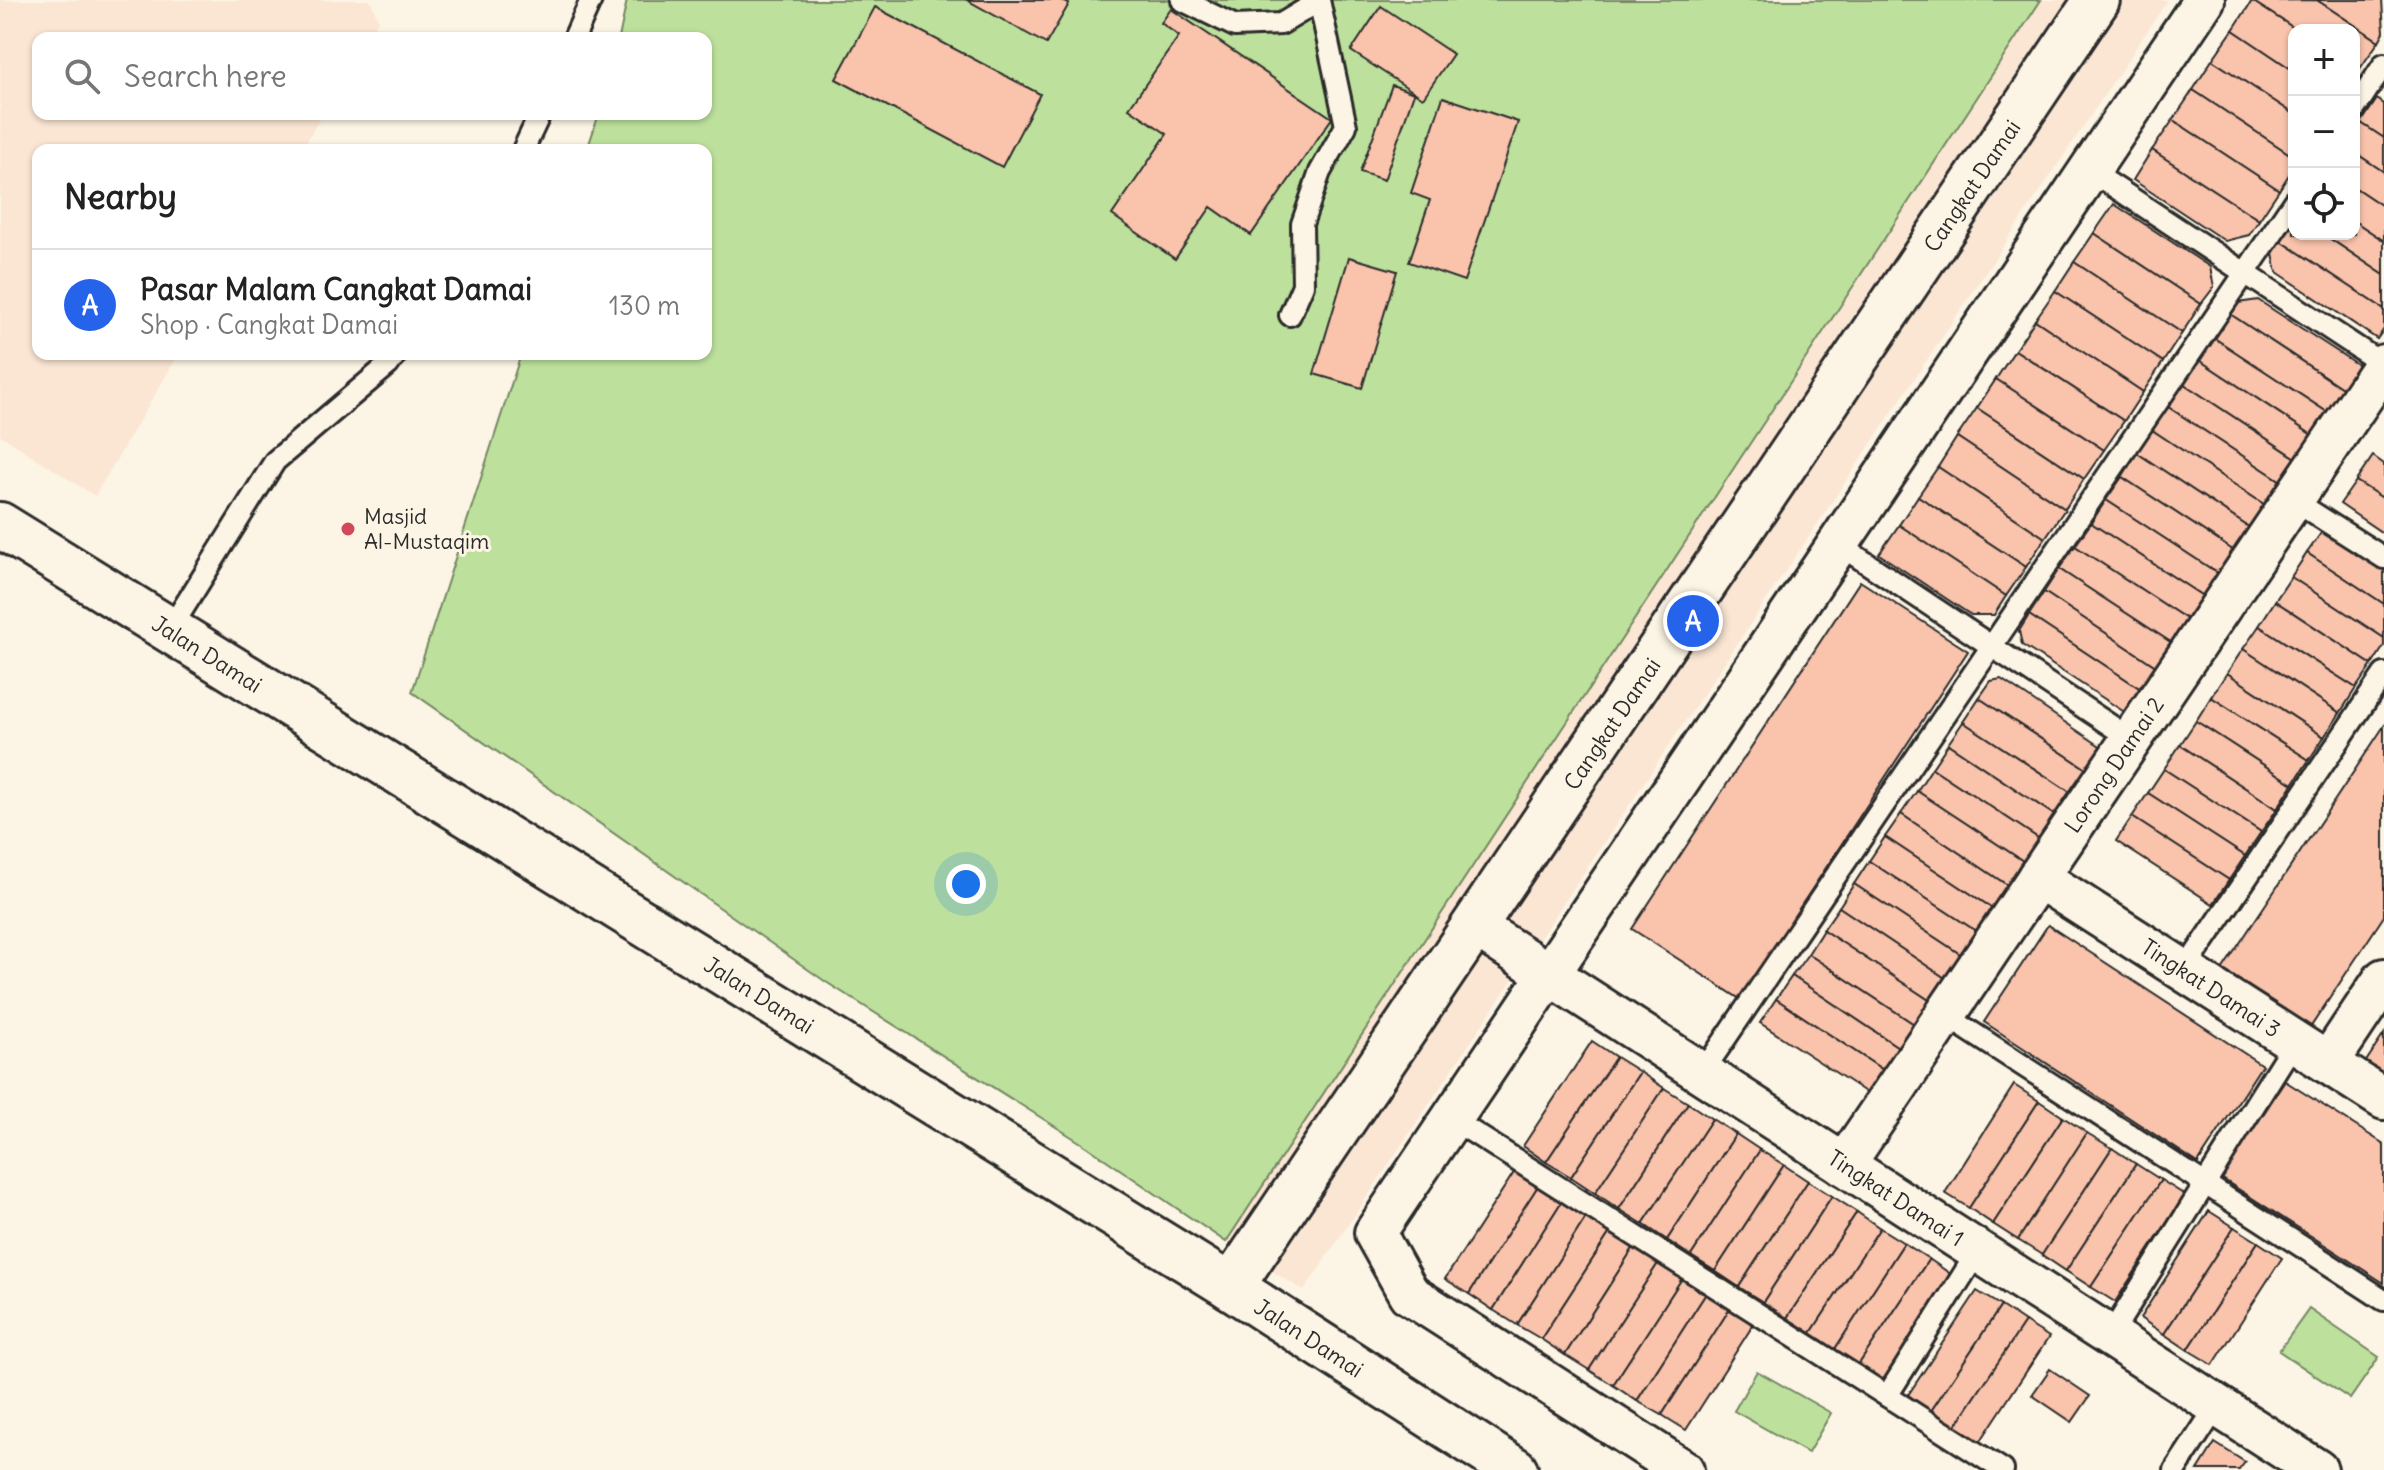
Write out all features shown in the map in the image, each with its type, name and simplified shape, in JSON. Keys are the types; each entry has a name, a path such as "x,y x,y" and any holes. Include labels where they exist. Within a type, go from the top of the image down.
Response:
{"main road":[{"name":"Cangkat Damai","path":"1231,1287 2097,0"},
{"name":"Jalan Damai","path":"0,525 1231,1287 1515,1470"}],"street":[{"path":"1683,1470 1409,1294 1375,1233 2204,0"},
{"name":"Lorong Damai 2","path":"1844,1165 2384,365"},
{"name":"Tingkat Damai 3","path":"2038,877 2384,1099"},
{"name":"Tingkat Damai 1","path":"1476,927 2317,1470"},
{"path":"2328,1063 2384,979"}],"lane":[{"path":"577,32 591,0"},
{"path":"1182,0 1235,26 1281,24 1319,1 1346,126 1320,172 1302,224 1303,285 1290,315"},
{"path":"2360,101 2384,64"},
{"path":"526,144 537,120"},
{"path":"2089,170 2384,365"},
{"path":"1702,1073 2288,210"},
{"path":"169,631 275,461 392,360"},
{"path":"2293,500 2384,558"},
{"path":"1838,544 2131,739"},
{"path":"2184,971 2384,674"},
{"path":"1945,1015 2384,1300"},
{"path":"2110,1336 2294,1042"},
{"path":"1452,1119 2003,1470"},
{"path":"1887,1396 1978,1251"},
{"path":"2175,1470 2217,1406"}],"shaded area":[{"path":"0,0 370,0 379,20 372,32 32,32 32,120 319,120 305,144 32,144 32,360 175,360 95,496 0,435"},
{"path":"2041,0 2168,0 1304,1291 1226,1242"}],"green space":[{"path":"627,0 2041,0 1226,1242 1086,1146 826,982 412,692 519,360 712,360 712,144 589,144 597,120 712,120 712,32 620,32"},
{"path":"2309,1309 2379,1357 2350,1399 2279,1351"},
{"path":"1757,1371 1831,1413 1808,1453 1734,1411"}],"building":[{"path":"967,0 1061,0 1069,4 1046,44"},
{"path":"2317,0 2353,24 2288,24 2252,1"},
{"path":"2317,0 2382,0 2384,32 2379,41 2360,28 2360,24 2353,24"},
{"path":"2252,1 2288,24 2288,67 2233,30"},
{"path":"1381,6 1453,54 1423,98 1351,51"},
{"path":"875,7 1040,94 1002,167 836,79"},
{"path":"1171,9 1332,118 1251,235 1211,207 1175,259 1112,215 1167,134 1129,108 1179,36 1161,23"},
{"path":"2360,28 2379,41 2360,69"},
{"path":"2233,30 2288,67 2288,110 2212,60"},
{"path":"2212,60 2288,110 2288,153 2193,90"},
{"path":"1392,85 1414,93 1384,180 1360,172"},
{"path":"2193,90 2288,153 2288,176 2279,190 2173,120"},
{"path":"1443,97 1518,122 1464,281 1409,262 1430,200 1411,193"},
{"path":"2377,99 2384,104 2384,138 2361,123"},
{"path":"2173,120 2279,190 2259,220 2152,150"},
{"path":"2360,124 2384,138 2384,172 2360,156"},
{"path":"2152,150 2259,220 2249,235 2225,241 2133,180"},
{"path":"2360,156 2384,172 2384,207 2360,191"},
{"path":"2360,191 2384,207 2384,241 2360,225"},
{"path":"2114,204 2210,267 2214,287 2201,304 2094,233"},
{"path":"2360,225 2384,241 2384,275 2332,240 2360,240"},
{"path":"2288,231 2288,240 2332,240 2384,275 2384,309 2281,241"},
{"path":"2094,233 2201,304 2182,333 2074,262"},
{"path":"2281,241 2384,309 2384,329 2377,339 2277,272 2273,253"},
{"path":"1349,257 1397,271 1362,388 1314,374"},
{"path":"2074,262 2182,333 2163,362 2055,291"},
{"path":"2055,291 2163,362 2143,392 2035,320"},
{"path":"2258,300 2361,367 2345,390 2230,314 2238,303"},
{"path":"2230,314 2345,390 2330,414 2214,338"},
{"path":"2035,320 2143,392 2124,421 2015,350"},
{"path":"2214,338 2330,414 2315,437 2199,360"},
{"path":"2015,350 2124,421 2104,450 1996,379"},
{"path":"2199,360 2315,437 2299,460 2184,384"},
{"path":"1996,379 2104,450 2084,479 1977,408"},
{"path":"2184,384 2299,460 2284,483 2168,407"},
{"path":"2168,407 2284,483 2268,507 2152,430"},
{"path":"1977,408 2084,479 2065,509 1957,437"},
{"path":"2152,430 2268,507 2253,530 2137,453"},
{"path":"1957,437 2065,509 2045,538 1938,467"},
{"path":"2137,453 2253,530 2237,553 2122,477"},
{"path":"2373,456 2384,464 2384,499 2356,481"},
{"path":"1938,467 2045,538 2026,567 1918,496"},
{"path":"2122,477 2237,553 2222,576 2106,500"},
{"path":"2356,481 2384,499 2384,534 2340,504"},
{"path":"1918,496 2026,567 2006,596 1899,525"},
{"path":"2106,500 2222,576 2207,599 2091,523"},
{"path":"2091,523 2207,599 2191,622 2075,546"},
{"path":"1899,525 2006,596 1994,615 1971,615 1879,554"},
{"path":"2323,530 2384,570 2384,604 2307,553"},
{"path":"2075,546 2191,622 2175,645 2059,569"},
{"path":"2307,553 2384,604 2384,638 2291,577"},
{"path":"2059,569 2175,645 2160,669 2044,592"},
{"path":"2291,577 2384,638 2384,646 2372,665 2275,601"},
{"path":"1860,581 1968,651 1740,999 1632,929"},
{"path":"2044,592 2160,669 2145,692 2029,615"},
{"path":"2275,601 2372,665 2356,688 2259,626"},
{"path":"2029,615 2145,692 2129,715 2022,645 2019,631"},
{"path":"2259,626 2356,688 2340,713 2243,649"},
{"path":"2243,649 2340,713 2324,737 2227,673"},
{"path":"2227,673 2324,737 2309,760 2211,697"},
{"path":"2001,679 2106,750 2091,772 1979,698 1991,681"},
{"path":"2211,697 2309,760 2293,784 2196,721"},
{"path":"1979,698 2091,772 2076,796 1963,722"},
{"path":"2196,721 2293,784 2277,809 2180,745"},
{"path":"1963,722 2076,796 2060,819 1948,744"},
{"path":"2384,726 2384,916 2308,1031 2220,973"},
{"path":"1948,744 2060,819 2044,842 1932,768"},
{"path":"2180,745 2277,809 2261,832 2164,769"},
{"path":"1932,768 2044,842 2029,865 1917,791"},
{"path":"2164,769 2261,832 2245,856 2148,793"},
{"path":"1917,791 2029,865 2013,889 1901,814"},
{"path":"2148,793 2245,856 2229,880 2132,817"},
{"path":"1901,814 2013,889 1998,912 1885,837"},
{"path":"2132,817 2229,880 2213,904 2116,841"},
{"path":"1885,837 1998,912 1982,935 1869,861"},
{"path":"1869,861 1982,935 1966,958 1854,884"},
{"path":"1854,884 1966,958 1951,982 1839,907"},
{"path":"1839,907 1951,982 1935,1004 1823,930"},
{"path":"2048,925 2262,1065 2198,1163 1984,1022"},
{"path":"1823,930 1935,1004 1920,1028 1808,954"},
{"path":"1808,954 1920,1028 1904,1051 1792,976"},
{"path":"1792,976 1904,1051 1889,1074 1776,999"},
{"path":"1776,999 1889,1074 1873,1097 1760,1023"},
{"path":"2384,1034 2384,1075 2365,1063"},
{"path":"1592,1041 1616,1057 1546,1162 1523,1146"},
{"path":"1616,1057 1640,1072 1571,1177 1546,1162"},
{"path":"1640,1072 1664,1088 1595,1193 1571,1177"},
{"path":"2285,1081 2384,1144 2384,1283 2221,1178"},
{"path":"2014,1085 2039,1101 1969,1208 1945,1193"},
{"path":"1664,1088 1688,1103 1619,1209 1595,1193"},
{"path":"2039,1101 2063,1117 1993,1224 1969,1208"},
{"path":"1688,1103 1712,1119 1643,1224 1619,1209"},
{"path":"2063,1117 2087,1133 2018,1240 1993,1224"},
{"path":"1712,1119 1736,1134 1667,1240 1643,1224"},
{"path":"2087,1133 2112,1148 2042,1255 2018,1240"},
{"path":"1736,1134 1760,1150 1691,1256 1667,1240"},
{"path":"2112,1148 2136,1164 2066,1271 2042,1255"},
{"path":"1760,1150 1784,1165 1715,1271 1691,1256"},
{"path":"2136,1164 2161,1180 2091,1287 2066,1271"},
{"path":"1784,1165 1808,1181 1739,1287 1715,1271"},
{"path":"1515,1171 1538,1186 1469,1294 1445,1279"},
{"path":"2161,1180 2185,1195 2115,1302 2091,1287"},
{"path":"1808,1181 1832,1196 1763,1302 1739,1287"},
{"path":"1538,1186 1562,1201 1493,1310 1469,1294"},
{"path":"1832,1196 1857,1212 1787,1318 1763,1302"},
{"path":"1562,1201 1587,1216 1517,1325 1493,1310"},
{"path":"2209,1211 2234,1227 2164,1334 2140,1318"},
{"path":"1857,1212 1880,1228 1811,1333 1787,1318"},
{"path":"1587,1216 1611,1231 1541,1339 1517,1325"},
{"path":"2234,1227 2258,1242 2188,1350 2164,1334"},
{"path":"1880,1228 1904,1243 1835,1349 1811,1333"},
{"path":"1611,1231 1634,1247 1565,1355 1541,1339"},
{"path":"2258,1242 2282,1258 2213,1365 2188,1350"},
{"path":"1904,1243 1929,1259 1859,1364 1835,1349"},
{"path":"1634,1247 1659,1262 1589,1370 1565,1355"},
{"path":"1929,1259 1952,1275 1883,1380 1859,1364"},
{"path":"1659,1262 1683,1277 1613,1385 1589,1370"},
{"path":"1683,1277 1707,1292 1637,1401 1613,1385"},
{"path":"1977,1291 2001,1306 1931,1411 1908,1395"},
{"path":"1707,1292 1731,1307 1662,1415 1637,1401"},
{"path":"2001,1306 2025,1322 1955,1427 1931,1411"},
{"path":"1731,1307 1755,1322 1686,1430 1662,1415"},
{"path":"2025,1322 2049,1337 1980,1442 1955,1427"},
{"path":"2050,1369 2090,1396 2072,1422 2032,1395"},
{"path":"2215,1443 2245,1462 2239,1470 2198,1470"}],"place":[{"name":"Masjid Al-Mustaqim","path":"348,529"},
{"name":"Pasar Malam Cangkat Damai","path":"1693,621"}]}
